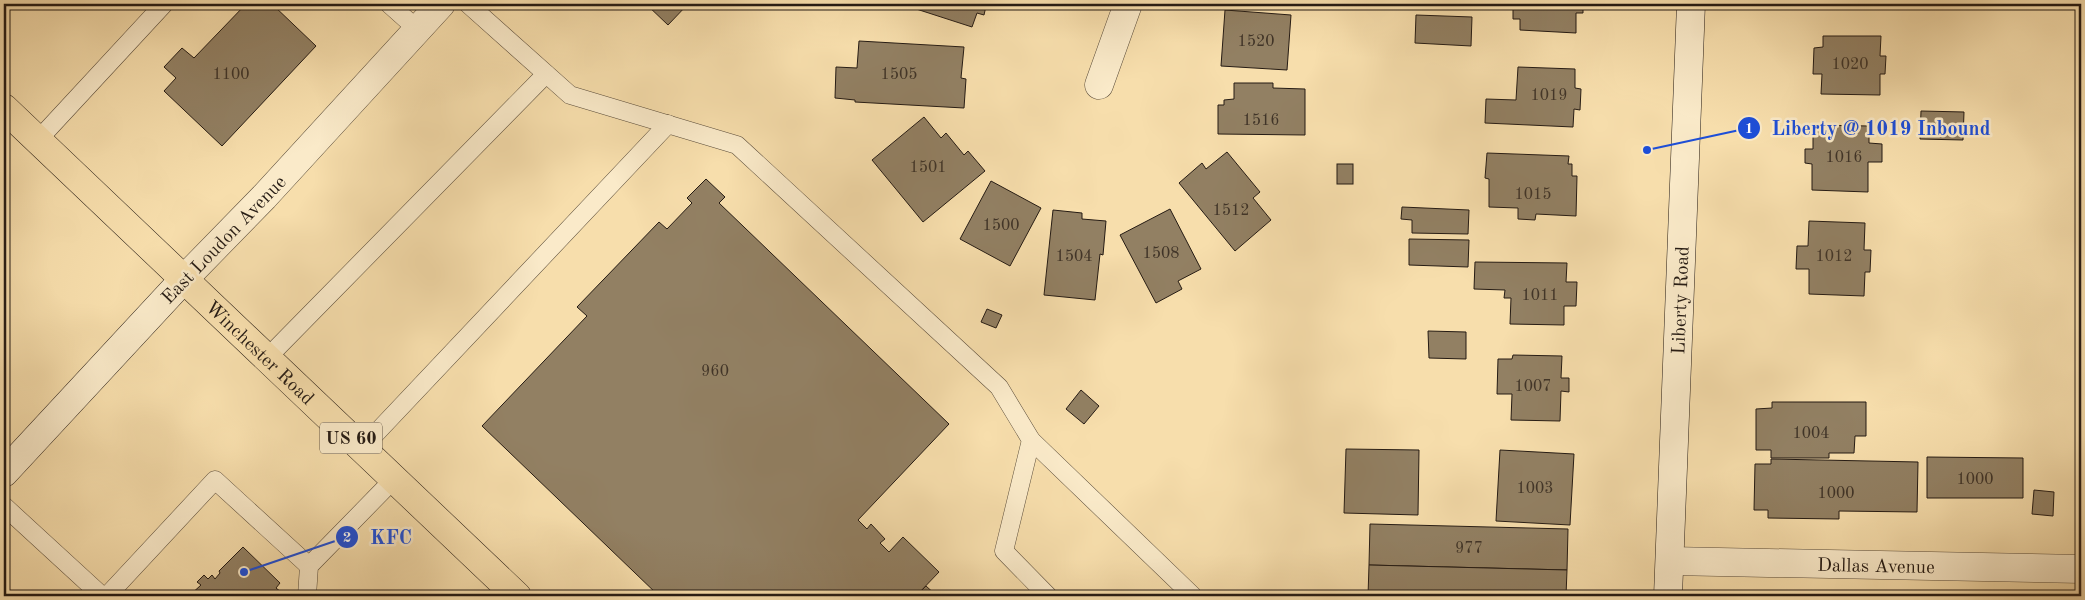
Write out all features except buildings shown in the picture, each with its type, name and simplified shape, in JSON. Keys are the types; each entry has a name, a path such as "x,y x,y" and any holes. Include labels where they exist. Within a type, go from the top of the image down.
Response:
{"main road":[{"name":"Winchester Road","path":"4,108 517,596"}],"street":[{"name":"East Loudon Avenue","path":"4,473 184,279 264,197 441,4"},
{"path":"1099,85 1128,4"},
{"name":"Liberty Road","path":"1668,596 1691,4"},
{"name":"Dallas Avenue","path":"1670,561 2081,569"}],"lane":[{"path":"38,140 164,4"},
{"path":"389,4 417,29"},
{"path":"468,4 570,95 737,145 999,387 1031,440 1193,596"},
{"path":"267,358 546,74"},
{"path":"362,448 668,124"},
{"path":"1031,440 1004,551 1048,596"},
{"path":"307,596 309,566 394,479"},
{"path":"107,596 215,480 309,566"},
{"path":"4,506 102,596"}],"place":[{"name":"Liberty @ 1019 Inbound","path":"1647,150"},
{"name":"KFC","path":"244,572"}]}
